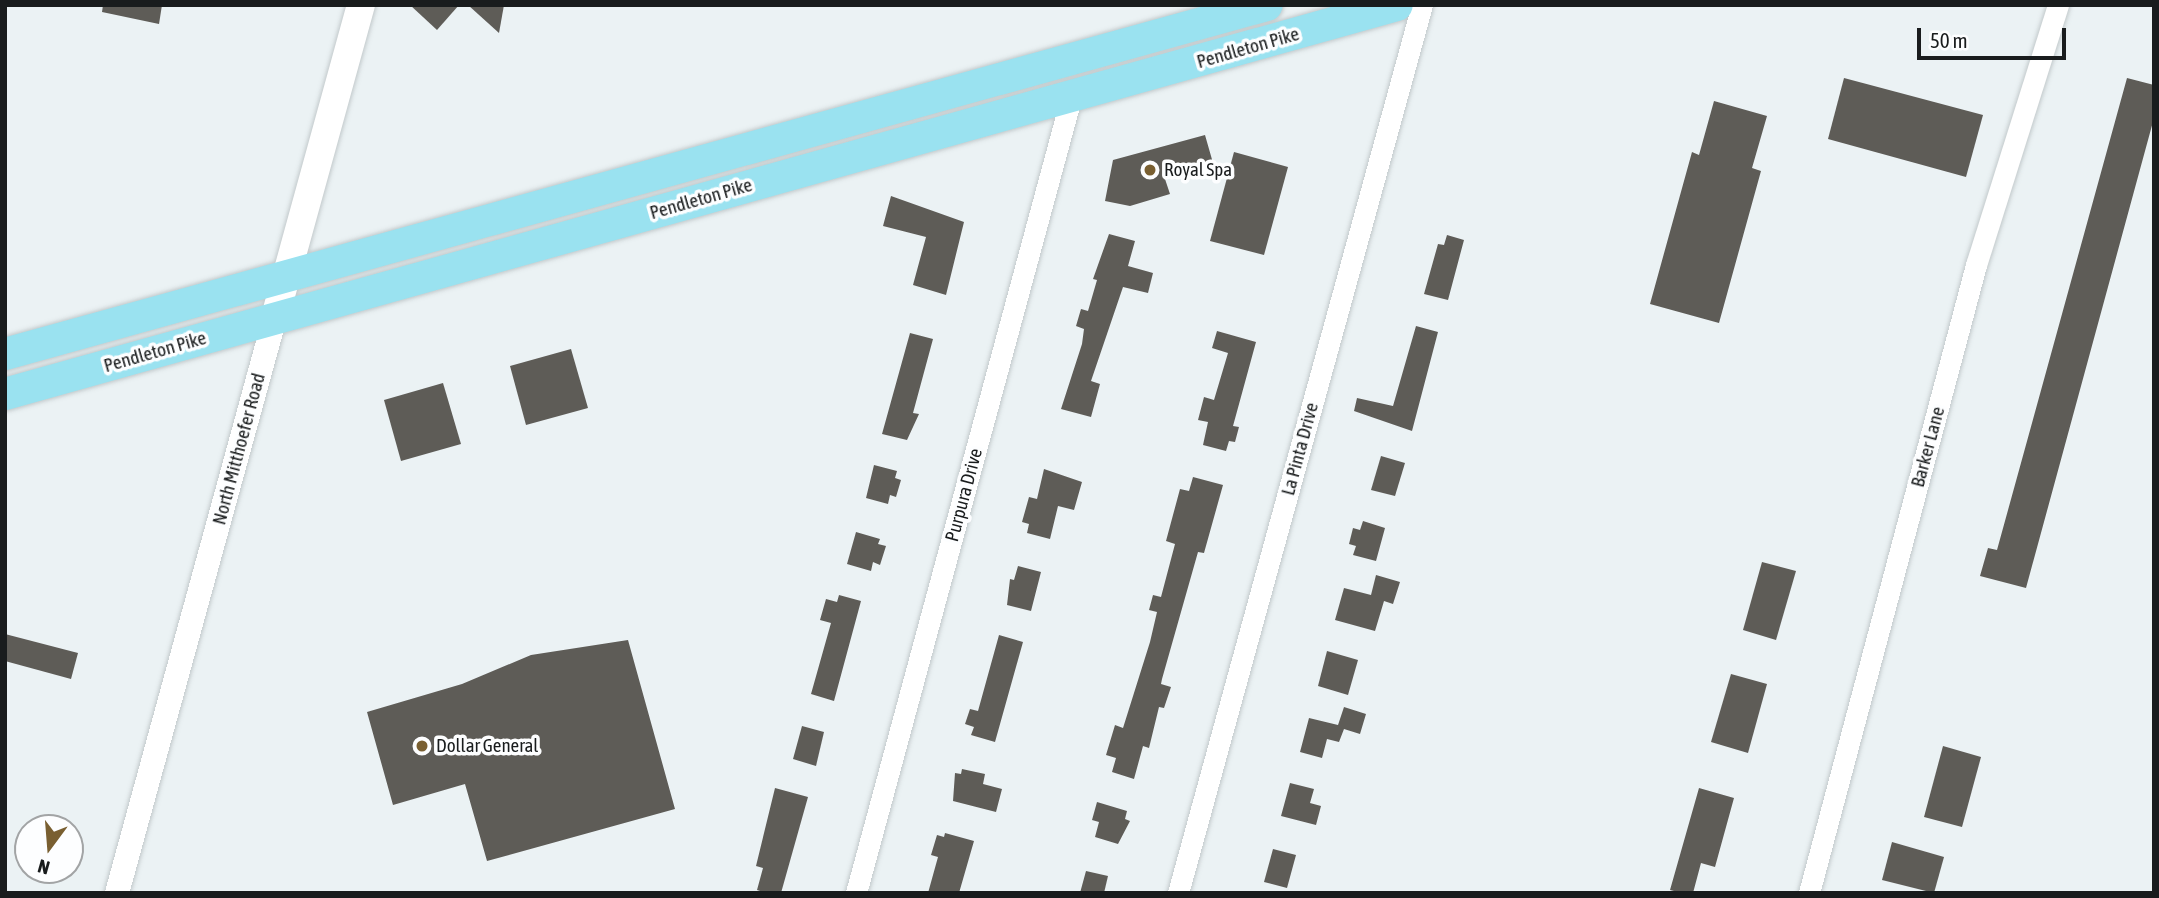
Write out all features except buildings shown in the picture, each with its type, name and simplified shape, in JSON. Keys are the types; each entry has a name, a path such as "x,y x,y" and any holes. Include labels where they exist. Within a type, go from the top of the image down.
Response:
{"main road":[{"name":"North Mitthoefer Road","path":"275,317 361,5"},
{"name":"Pendleton Pike","path":"5,355 1191,15 1267,5"},
{"name":"Pendleton Pike","path":"5,394 1397,5"}],"street":[{"name":"La Pinta Drive","path":"1178,893 1422,5"},
{"name":"Barker Lane","path":"1809,893 1976,265 2058,5"},
{"name":"Purpura Drive","path":"856,893 1071,98"},
{"name":"North Mitthoefer Road","path":"117,893 275,317"}],"place":[{"name":"Royal Spa","path":"1150,170"},
{"name":"Dollar General","path":"422,746"}]}
